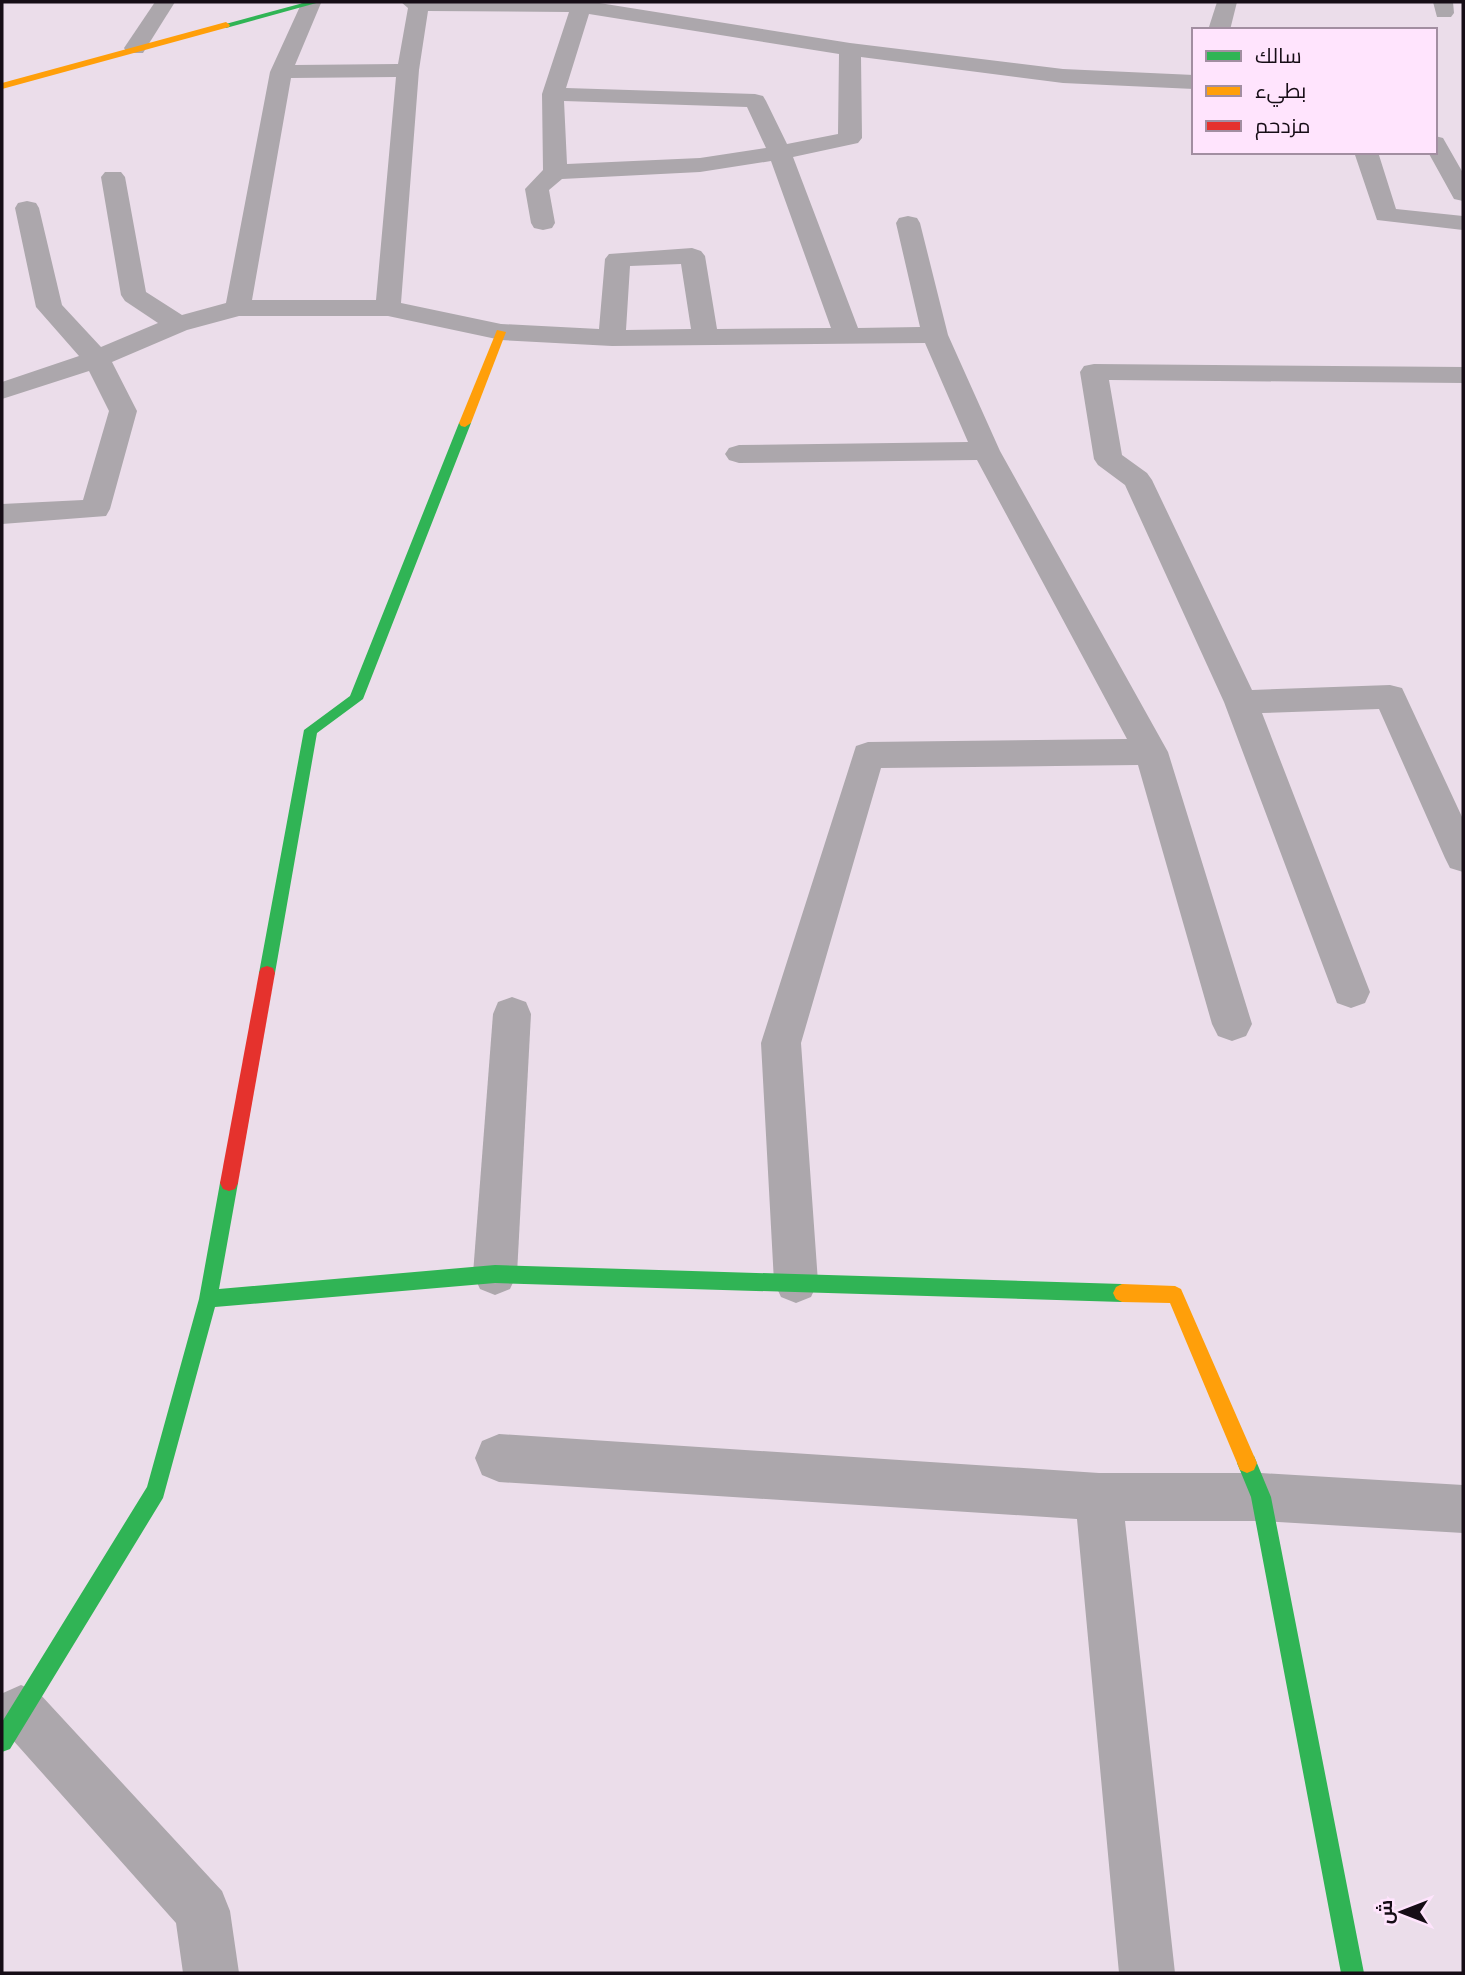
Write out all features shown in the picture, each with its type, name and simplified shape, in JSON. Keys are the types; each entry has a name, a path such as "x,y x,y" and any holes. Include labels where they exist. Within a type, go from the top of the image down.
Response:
{"street":[{"path":"135,48 165,2"},
{"path":"2,86 135,48 314,2"},
{"path":"238,308 281,72 314,2"},
{"path":"1220,28 1227,2"},
{"path":"388,308 415,3 581,6 850,49 1063,76 1192,82"},
{"path":"555,172 553,94 581,6"},
{"path":"543,223 537,189 555,172 700,165 780,153 850,138 850,49"},
{"path":"281,72 408,70"},
{"path":"553,94 755,101 780,153 847,335"},
{"path":"1437,147 1463,194"},
{"path":"1367,154 1386,215 1463,223"},
{"path":"113,177 134,295 178,324"},
{"path":"2,514 95,509 123,411 97,359 48,307 27,208"},
{"path":"908,223 934,335 986,451 1151,752 1232,1024"},
{"path":"612,338 618,259 692,256 705,337"},
{"path":"2,391 97,359 178,324 238,308 388,308 501,332 612,338 934,335"},
{"path":"211,1973 202,1911 11,1726 156,1491 208,1299 311,730 356,699 501,332"},
{"path":"1351,992 1241,702 1137,480 1108,460 1094,372 1463,375"},
{"path":"739,454 986,451"},
{"path":"1241,702 1390,697 1463,858"},
{"path":"796,1282 781,1043 868,755 1151,752"},
{"path":"495,1274 512,1014"},
{"path":"208,1299 495,1274 1175,1295 1261,1497 1353,1973"},
{"path":"499,1458 1099,1497 1261,1497 1463,1509"},
{"path":"1099,1497 1147,1973"}],"traffic: fast":[{"path":"226,25 316,2"},
{"path":"267,973 311,730 356,699 465,423"},
{"path":"2,1741 156,1491 208,1299 229,1183"},
{"path":"208,1299 495,1274 1122,1293"},
{"path":"1247,1463 1261,1497 1353,1973"}],"traffic: slow":[{"path":"2,86 226,25"},
{"path":"465,423 501,332"},
{"path":"1122,1293 1175,1295 1247,1463"}],"traffic: jam":[{"path":"229,1183 267,973"}]}
